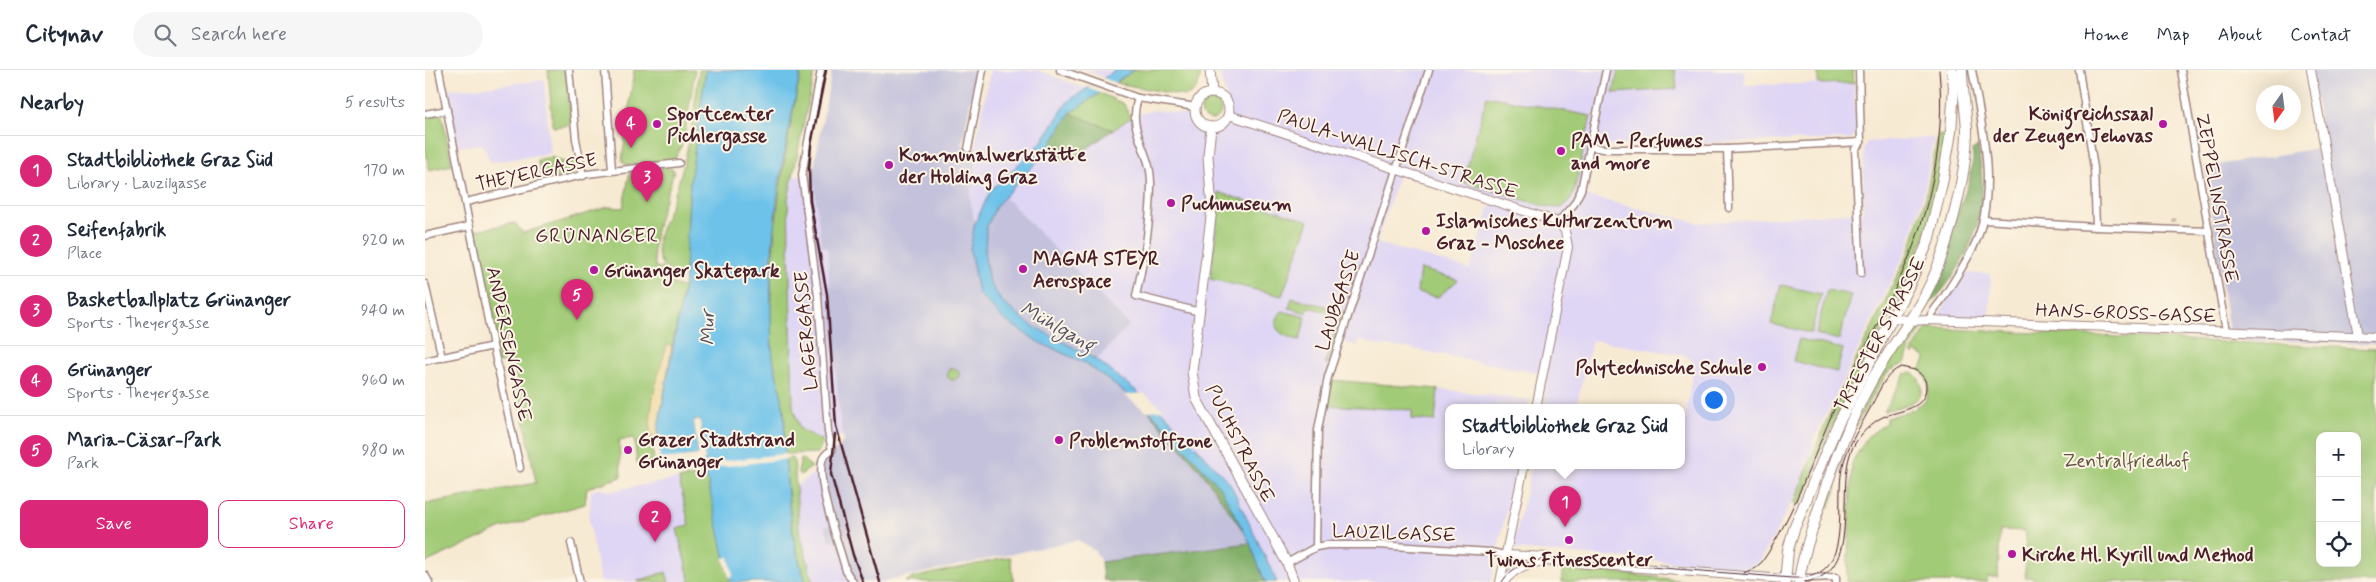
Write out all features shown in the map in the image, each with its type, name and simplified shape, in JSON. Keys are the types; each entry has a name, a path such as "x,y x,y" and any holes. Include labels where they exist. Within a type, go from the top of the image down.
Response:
{"main road":[{"path":"1210,70 1212,93"},
{"name":"TRIESTER STRASSE","path":"1785,581 1788,550 1794,529 1836,428 1893,317 1928,242 1937,209 1951,132 1954,86 1952,70"},
{"name":"TRIESTER STRASSE","path":"1799,581 1807,545 1837,451 1872,380 1921,303 1938,267 1951,224 1964,164 1967,130 1962,70"},
{"path":"1212,93 1225,98 1229,105 1229,115 1220,125 1211,127 1198,118 1195,107 1202,96 1212,93"},
{"name":"PUCHSTRASSE","path":"1211,127 1208,156 1212,209 1192,371 1193,387 1196,398 1287,564 1294,582"}],"street":[{"name":"ANDERSENGASSE","path":"439,70 493,346 520,468"},
{"path":"569,70 577,146 583,176"},
{"name":"THEYERGASSE","path":"605,70 612,170"},
{"name":"LAGERGASSE","path":"821,70 801,175 819,296 828,432 832,450 823,457 823,482 846,571 853,582"},
{"path":"968,149 983,70"},
{"path":"1060,70 1108,89 1138,98 1195,107"},
{"name":"LAUBGASSE","path":"1316,547 1318,430 1328,377 1374,233 1398,170 1429,70"},
{"path":"1537,404 1568,247 1565,231 1557,222 1579,196 1606,70"},
{"path":"1859,70 1861,142 1855,149 1861,273"},
{"name":"TRIESTER STRASSE","path":"1929,320 1931,313 1942,300 1965,262 1984,220 1987,193 1986,165 1972,70"},
{"path":"2079,70 2094,168 2097,198 2096,227"},
{"name":"ZEPPELINSTRASSE","path":"2181,70 2226,331"},
{"path":"2311,70 2358,336"},
{"path":"1138,98 1133,115 1135,127 1149,164 1151,183 1143,266 1136,296 1200,312"},
{"path":"425,114 447,110"},
{"name":"PAULA-WALLISCH-STRASSE","path":"1229,115 1557,222"},
{"path":"1591,147 1603,149 1727,149 1861,142"},
{"path":"1727,149 1729,208"},
{"name":"THEYERGASSE","path":"466,202 612,170 679,163"},
{"path":"1984,220 2096,227 2209,231"},
{"path":"425,236 470,226"},
{"path":"425,284 442,358"},
{"name":"HANS-GROSS-GASSE","path":"1893,317 1909,321 1929,320 2376,336"},
{"path":"425,361 493,346"},
{"path":"1500,582 1523,469"},
{"path":"571,543 579,582"},
{"name":"LAUZILGASSE","path":"1287,564 1316,547 1327,545 1377,545 1491,552 1505,555 1551,557 1566,561"},
{"path":"1505,555 1508,568 1514,571"},
{"name":"LAUZILGASSE","path":"1504,582 1514,571 1535,562 1566,561 1785,581"},
{"path":"425,575 429,582"},
{"path":"1785,581 1836,577 1836,582"}],"shaded area":[{"path":"832,70 976,70 962,145 976,148 975,170 970,197 975,223 970,249 978,293 1003,319 1040,343 1085,363 1150,411 1220,487 1250,543 1101,562 1094,550 1078,540 880,582 856,582 835,541 829,541 825,526 830,526 817,471 844,441 839,413 827,247 821,246 813,173"},
{"path":"990,70 1037,70 1082,87 1089,87 1068,101 1040,144 991,190 975,223 970,197 975,170 975,148"},
{"path":"1084,70 1116,70 1106,78"},
{"path":"1218,70 1744,70 1745,85 1854,83 1856,133 1851,139 1610,145 1600,141 1582,195 1698,223 1863,212 1864,148 1867,142 1934,138 1923,197 1908,247 1812,443 1814,444 1802,483 1761,560 1748,568 1514,549 1513,545 1531,469 1685,469 1685,421 1694,362 1684,355 1592,340 1577,404 1544,404 1548,375 1408,348 1377,345 1360,340 1357,346 1336,339 1319,405 1413,410 1435,421 1438,389 1529,400 1528,404 1445,404 1445,469 1515,469 1491,582 1277,582 1230,483 1163,412 1097,360 1129,325 1016,208 1003,198 1046,152 1069,161 1130,118 1146,112 1154,110 1183,114 1211,127 1220,125 1229,115 1229,105","holes":["1399,175 1491,203 1470,269 1376,243","1218,193 1282,295 1210,279 1219,206"]},
{"path":"2311,70 2376,70 2376,344 2230,339 2205,167 2324,147"},
{"path":"544,80 550,154 490,162 482,144 458,147 447,89 477,88"},
{"path":"813,173 821,245 827,247 839,413 843,436 823,441 800,429 795,408 793,407 788,199 792,177"},
{"path":"1003,198 1010,202 1129,325 1097,360 1031,325 1003,303 989,282 985,258 986,229 996,206"},
{"path":"1965,273 1991,274 1989,318 1942,316 1940,313"},
{"path":"817,471 830,527 825,527 828,541 835,541 856,582 813,582 809,571 799,529 795,487"},
{"path":"706,474 731,582 600,582 589,521 591,492 600,488 610,491"}],"green space":[{"path":"548,70 565,70 572,125 553,127"},
{"name":"Sportcenter Pichlergasse","path":"634,70 695,70 684,140 674,161 627,165 622,161"},
{"path":"699,70 706,70 690,182 685,273 680,274 664,267 659,259 657,247 662,227 676,190 689,140"},
{"path":"801,70 815,70 788,199 793,407 800,429 823,441 818,453 784,454 784,412 772,349 771,278 777,208"},
{"path":"1134,70 1201,70 1196,89 1186,96 1116,83"},
{"path":"1618,70 1675,70 1677,89 1613,93"},
{"path":"1818,70 1853,70 1854,83 1818,84"},
{"path":"1100,93 1124,104 1130,118 1113,130 1070,113"},
{"path":"1487,96 1591,116 1575,188 1571,199 1561,208 1548,207 1463,182"},
{"path":"1211,100 1218,103 1221,110 1218,117 1211,120 1204,117 1201,110 1204,103"},
{"path":"1070,113 1113,130 1069,161 1046,152"},
{"path":"442,115 452,165 429,170 425,149 425,116"},
{"path":"1938,135 1946,136 1941,170 1937,192 1919,251 1909,276 1830,431 1800,505 1794,503 1828,417 1910,250 1926,197"},
{"path":"1978,146 1982,190 1977,227 1957,270 1948,284 1927,307 1924,306 1969,182 1973,159 1972,150"},
{"path":"551,157 563,162 575,161 576,166 572,175 547,181 542,178 537,160"},
{"path":"664,167 674,170 656,232 654,256 656,268 662,267 670,281 684,287 663,393 657,436 651,436 654,461 637,463 634,438 619,440 621,477 587,488 585,504 502,528 425,563 425,504 536,483 513,361 498,363 472,231 515,223 523,233 608,207 623,208 630,170"},
{"path":"1218,192 1309,221 1282,296 1210,279 1219,206"},
{"path":"1420,269 1458,280 1438,297 1417,293"},
{"path":"1781,285 1821,294 1811,333 1771,324"},
{"path":"1827,290 1851,295 1839,340 1816,334"},
{"path":"1292,298 1345,311 1327,365 1325,363 1340,315 1308,307 1307,313 1289,308"},
{"path":"1282,311 1306,317 1300,340 1279,331 1276,323"},
{"path":"1924,325 1910,348 1905,363 1889,371 1856,425 1845,451 1839,477 1837,477 1836,490 1829,507 1826,506 1823,519 1820,519 1852,428 1882,371 1906,334 1915,327"},
{"name":"Zentralfriedhof","path":"1927,328 2376,349 2376,582 2034,582 2034,577 2025,577 2026,531 2000,530 1998,577 1987,577 1987,582 1847,582 1852,463 1867,437 1886,423 1886,418 1913,410 1926,400 1928,384 1920,370 1926,358 1916,352 1914,355 1911,353"},
{"path":"1799,339 1843,349 1837,372 1793,361"},
{"path":"953,368 959,374 953,380 947,374"},
{"path":"1911,372 1921,384 1922,391 1920,396 1910,404 1884,411 1905,374"},
{"path":"1331,380 1438,389 1435,421 1412,419 1412,410 1325,405"},
{"path":"1148,411 1174,436 1220,487 1244,532 1201,471"},
{"path":"791,458 794,460 799,529 813,582 806,582 794,537 785,459"},
{"path":"801,458 812,467 800,475 798,473"},
{"path":"706,474 726,557 723,558 731,582 690,582 677,529 689,525 679,479"},
{"path":"1250,543 1265,582 1114,582 1103,580 1101,562"},
{"path":"1010,557 1014,582 905,582 912,578"},
{"path":"1563,567 1698,582 1561,582"},
{"path":"666,572 669,582 637,582 637,581"}],"sand":[{"name":"Grazer Stadtstrand Grünanger","path":"667,345 672,346 657,436 651,436 652,402"}],"water":[{"name":"Mur","path":"706,70 801,70 777,200 772,251 771,331 773,356 784,414 788,499 794,541 806,582 731,582 706,474 700,420 694,421 698,455 660,460 659,456 658,428 684,287 690,182"},
{"name":"Mühlgang","path":"1116,70 1134,70 1070,113 1046,152 996,206 986,229 985,258 989,282 1003,303 1031,325 1097,360 1163,412 1230,483 1277,582 1265,582 1250,543 1220,487 1150,411 1085,363 1040,343 1003,319 978,293 970,249 975,223 991,190 1040,144 1068,101"}],"pier":[{"path":"1103,78 1116,83 1102,94 1088,88"},
{"path":"1144,393 1164,410 1146,411 1124,395"},
{"path":"700,420 705,460 703,460 698,423 700,457 658,461 655,436 658,439 660,459 698,455 694,421"},
{"path":"786,454 787,459 703,469 703,464 705,463"},
{"path":"729,557 733,575 730,578 723,558"}],"tram line":[{"path":"1744,573 1762,562 1784,525 1836,405 1894,292 1911,252 1934,176 1940,123 1939,70"},
{"path":"1502,582 1521,565 1547,559 1792,578 1812,576 1826,568 1834,555 1840,521 1842,469 1851,443 1887,377 1901,367 1915,370 1925,380 1924,396 1915,406 1879,419 1855,443 1848,464 1842,546 1835,563 1824,575 1805,582"}],"railway":[{"path":"826,70 811,145 809,169 810,201 827,294 836,426 880,582"},
{"path":"835,434 831,474 853,555 863,582"}],"place":[{"name":"Sportcenter Pichlergasse","path":"657,124"},
{"name":"Königreichssaal der Zeugen Jehovas","path":"2163,124"},
{"name":"Grünanger","path":"631,148"},
{"name":"PAM - Perfumes and more","path":"1561,151"},
{"name":"Kommunalwerkstätte der Holding Graz","path":"889,165"},
{"name":"Basketballplatz Grünanger","path":"647,202"},
{"name":"Puchmuseum","path":"1171,203"},
{"name":"Islamisches Kulturzentrum Graz - Moschee","path":"1426,231"},
{"name":"MAGNA STEYR Aerospace","path":"1023,269"},
{"name":"Grünanger Skatepark","path":"594,270"},
{"name":"Maria-Cäsar-Park","path":"577,320"},
{"name":"Polytechnische Schule","path":"1762,367"},
{"name":"Problemstoffzone","path":"1059,440"},
{"name":"Grazer Stadtstrand Grünanger","path":"628,450"},
{"name":"Stadtbibliothek Graz Süd","path":"1565,527"},
{"name":"Twins Fitnesscenter","path":"1569,540"},
{"name":"Seifenfabrik","path":"655,542"},
{"name":"Kirche Hl. Kyrill und Method","path":"2012,554"}],"district":[{"name":"GRÜNANGER","path":"597,235"}]}
